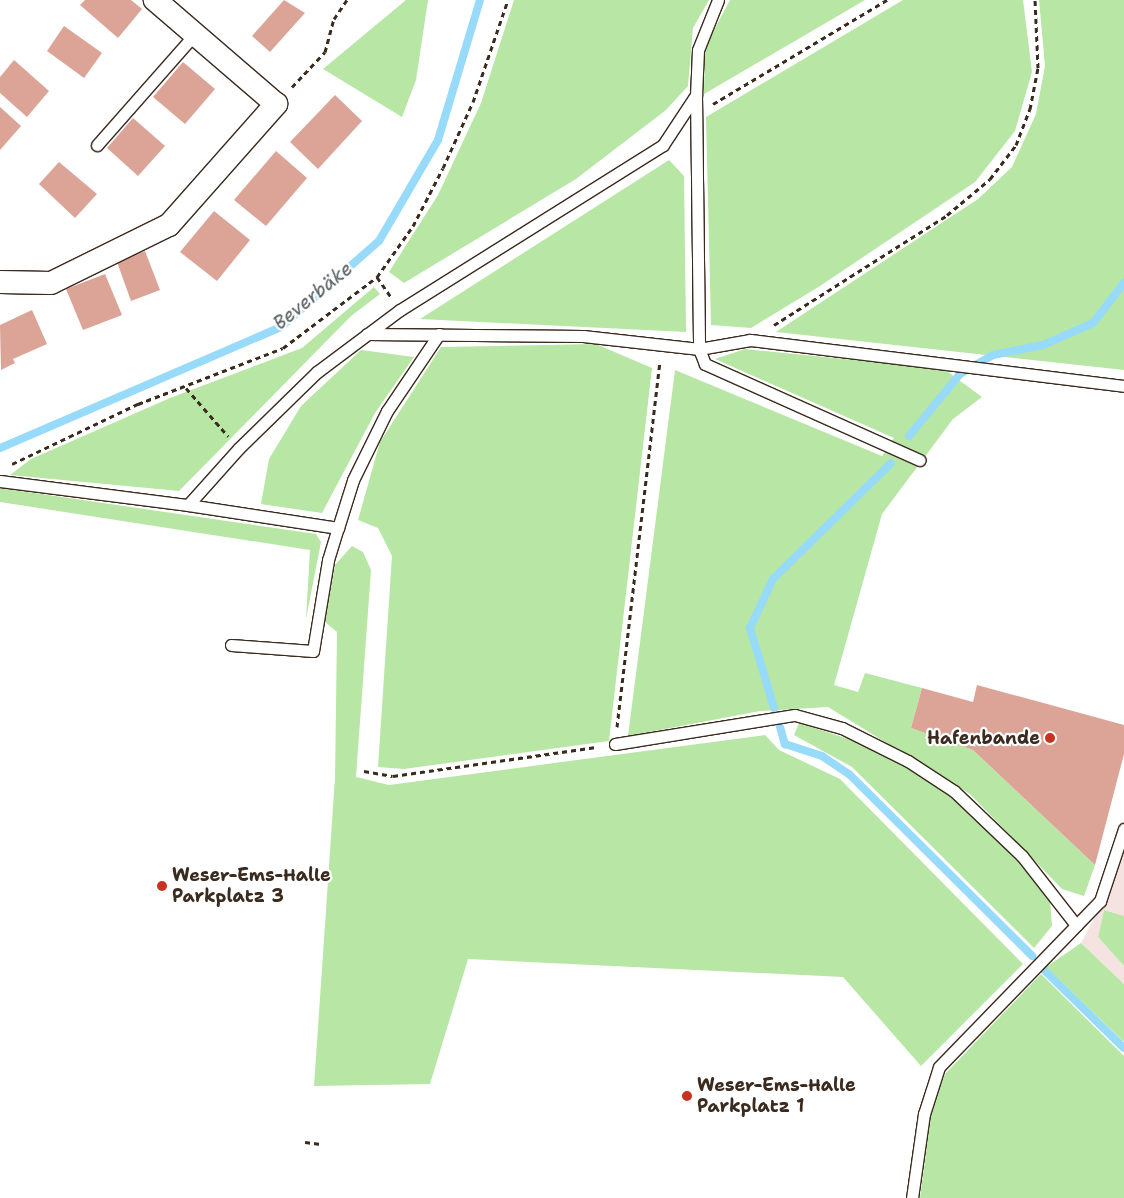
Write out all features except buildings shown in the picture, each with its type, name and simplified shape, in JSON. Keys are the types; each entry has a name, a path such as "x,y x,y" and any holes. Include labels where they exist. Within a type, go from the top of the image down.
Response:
{"street":[{"path":"0,282 51,283 170,225 276,104 155,0"}],"lane":[{"path":"718,0 698,50 696,95 699,349 705,364 716,373 920,460"},
{"path":"98,145 195,34"},
{"path":"188,506 239,448 318,372 400,310 663,145 696,95"},
{"path":"367,334 583,336 699,349 750,340 983,365 1124,386"},
{"path":"231,645 313,652 328,560 353,480 387,410 439,334"},
{"path":"0,481 338,528"},
{"path":"615,744 795,716 842,728 908,760 954,791 1022,856 1076,925"},
{"path":"912,1198 924,1114 939,1067 1100,900 1109,884 1124,829"}],"path":[{"path":"309,69 324,52 334,19 346,0"},
{"path":"0,481 24,456 283,348 377,277 413,226 443,168 473,102 508,0"},
{"path":"697,113 887,0"},
{"path":"750,340 947,214 990,179 1016,145 1030,109 1038,68 1035,0"},
{"path":"377,277 400,310"},
{"path":"364,771 393,776 615,744 662,344"},
{"path":"186,388 239,448"},
{"path":"305,1142 321,1144"}],"shaded area":[{"path":"1124,838 1124,916 1104,910 1098,937 1124,966 1124,984 1081,943 1108,892"}],"green space":[{"path":"406,0 428,0 416,80 402,117 323,69"},
{"path":"514,0 709,0 693,28 688,86 666,110 576,179 404,283 389,272 438,195 481,103"},
{"path":"730,0 865,0 704,94 705,47"},
{"path":"903,0 1023,0 1032,72 1015,131 975,182 820,286 751,328 711,325 706,117"},
{"path":"1039,0 1124,0 1124,370 776,332 978,199 1012,167 1036,114 1045,66"},
{"path":"669,160 684,176 686,332 420,319"},
{"path":"374,287 380,294 351,316 179,491 10,475 31,459 170,398 302,348"},
{"path":"596,344 652,368 609,741 404,769 378,767 392,556 378,528 358,520 380,442 441,347"},
{"path":"745,349 944,369 982,397 953,419 882,514 834,685 858,692 865,673 922,688 911,728 973,750 1095,865 1084,896 1062,889 970,794 828,707 760,711 628,736 675,370 882,456 894,438 715,359"},
{"path":"361,350 414,357 375,413 322,513 261,504 269,459 301,406"},
{"path":"0,488 316,534 321,542 306,619 310,550 0,502"},
{"path":"352,546 363,552 371,570 356,777 389,785 765,735 779,750 840,779 1023,964 921,1066 843,977 468,959 430,1084 314,1086 335,778 337,632 325,622 335,565"},
{"path":"799,723 855,741 907,765 964,806 1007,847 1050,900 1052,926 1034,948 852,767 794,735"},
{"path":"1104,910 1124,916 1124,966 1098,937"},
{"path":"1081,943 1124,984 1124,1042 1046,967"},
{"path":"1041,974 1124,1056 1124,1198 920,1198 932,1107 945,1074"}],"waterway":[{"name":"Beverbäke","path":"0,448 281,327 379,241 438,140 480,0"},
{"path":"909,436 960,374 993,355 1043,345 1093,323 1124,283"},
{"path":"774,708 750,628 773,579 891,463"},
{"path":"780,727 785,744 822,756 850,775 1032,956"},
{"path":"1045,971 1124,1048"}],"place":[{"name":"Hafenbande","path":"1050,738"},
{"name":"Weser-Ems-Halle Parkplatz 3","path":"162,886"},
{"name":"Weser-Ems-Halle Parkplatz 1","path":"687,1096"}]}
